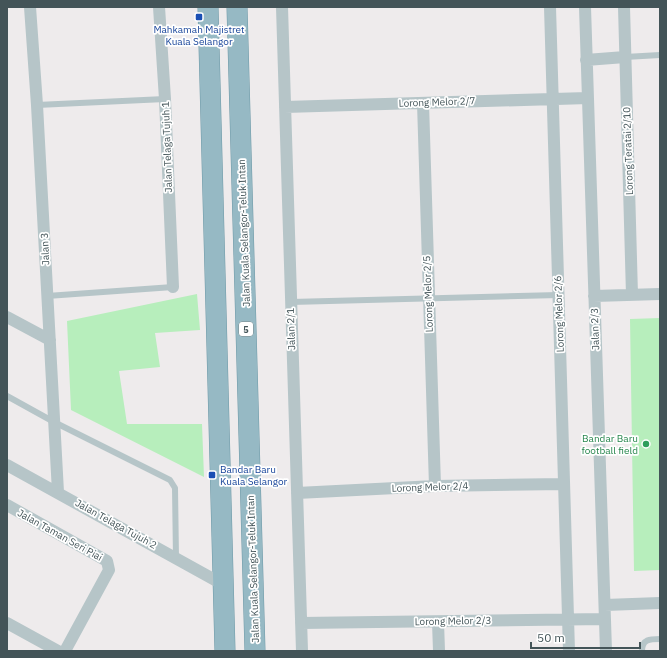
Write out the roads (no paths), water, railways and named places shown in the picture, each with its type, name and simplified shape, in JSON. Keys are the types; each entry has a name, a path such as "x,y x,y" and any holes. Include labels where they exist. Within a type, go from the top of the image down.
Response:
{"highway":[{"path":"208,7 225,651"},
{"name":"Jalan Kuala Selangor-Teluk Intan","path":"237,7 255,651"}],"street":[{"name":"Jalan 3","path":"30,7 37,105 58,492"},
{"name":"Jalan Telaga Tujuh 1","path":"159,7 165,99 173,287"},
{"name":"Jalan 2/1","path":"282,7 302,651"},
{"name":"Lorong Melor 2/6","path":"550,7 569,651"},
{"name":"Jalan 2/3","path":"585,7 606,651"},
{"name":"Lorong Teratai 2/10","path":"624,7 632,295"},
{"path":"586,60 625,57"},
{"name":"Lorong Melor 2/7","path":"285,107 588,98"},
{"name":"Lorong Melor 2/5","path":"423,103 435,486"},
{"path":"594,296 660,294"},
{"path":"7,317 50,340"},
{"name":"Jalan Telaga Tujuh 2","path":"7,465 224,585"},
{"name":"Lorong Melor 2/4","path":"297,493 435,486 564,484"},
{"name":"Jalan Taman Seri Piai","path":"7,505 107,561 109,570 65,651"},
{"path":"605,605 660,603"},
{"name":"Lorong Melor 2/3","path":"301,623 605,620"},
{"path":"438,622 439,651"},
{"path":"7,623 58,651"}],"lane":[{"path":"625,57 660,55"},
{"path":"37,105 165,99"},
{"path":"47,296 173,287"},
{"path":"290,302 559,294"},
{"path":"7,396 54,422 170,480 175,488 176,558"},
{"path":"642,651 643,644 646,641 660,639"}],"place":[{"name":"Mahkamah Majistret Kuala Selangor","path":"199,17"},
{"name":"Bandar Baru football field","path":"646,444"},
{"name":"Bandar Baru Kuala Selangor","path":"212,475"}]}
